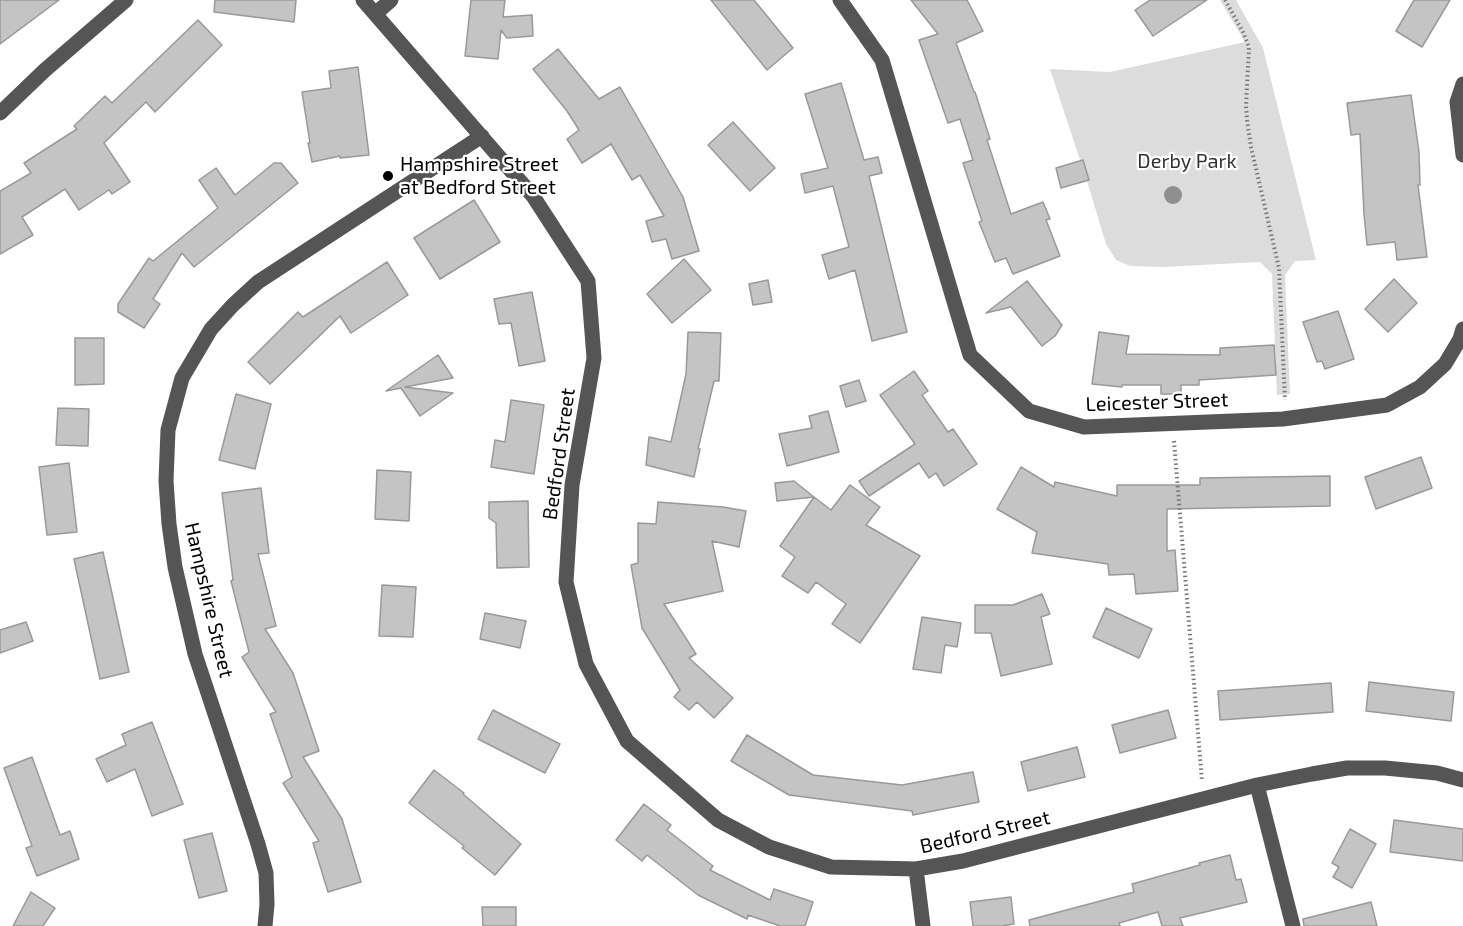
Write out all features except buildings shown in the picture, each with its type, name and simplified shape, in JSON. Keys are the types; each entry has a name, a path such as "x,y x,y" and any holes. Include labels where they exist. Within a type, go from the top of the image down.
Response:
{"street":[{"path":"0,113 45,70 126,0"},
{"name":"Bedford Street","path":"363,0 533,196 588,281 594,358 572,485 566,582 586,664 627,741 718,820 769,847 831,867 916,869 975,858 1257,785 1347,768 1411,770 1437,773 1463,780"},
{"path":"375,14 391,0"},
{"name":"Leicester Street","path":"840,0 882,60 970,355 1029,411 1084,427 1286,418 1387,405 1420,387 1445,364 1460,339 1463,328"},
{"path":"1463,84 1457,102 1463,154"},
{"name":"Hampshire Street","path":"265,926 266,873 255,833 195,654 175,567 166,481 168,430 182,378 211,329 258,282 482,136"},
{"path":"1257,785 1293,926"},
{"path":"916,869 923,926"}],"path":[{"path":"1225,0 1249,47 1247,120 1251,147 1280,268 1286,418"},
{"path":"1172,424 1203,800"}],"green space":[{"name":"Derby Park","path":"1220,0 1236,0 1263,48 1316,260 1295,261 1285,275 1290,394 1277,395 1272,274 1260,262 1163,267 1130,266 1116,260 1106,244 1050,69 1110,72 1245,42"}],"place":[{"name":"Hampshire Street at Bedford Street","path":"388,176"}]}
